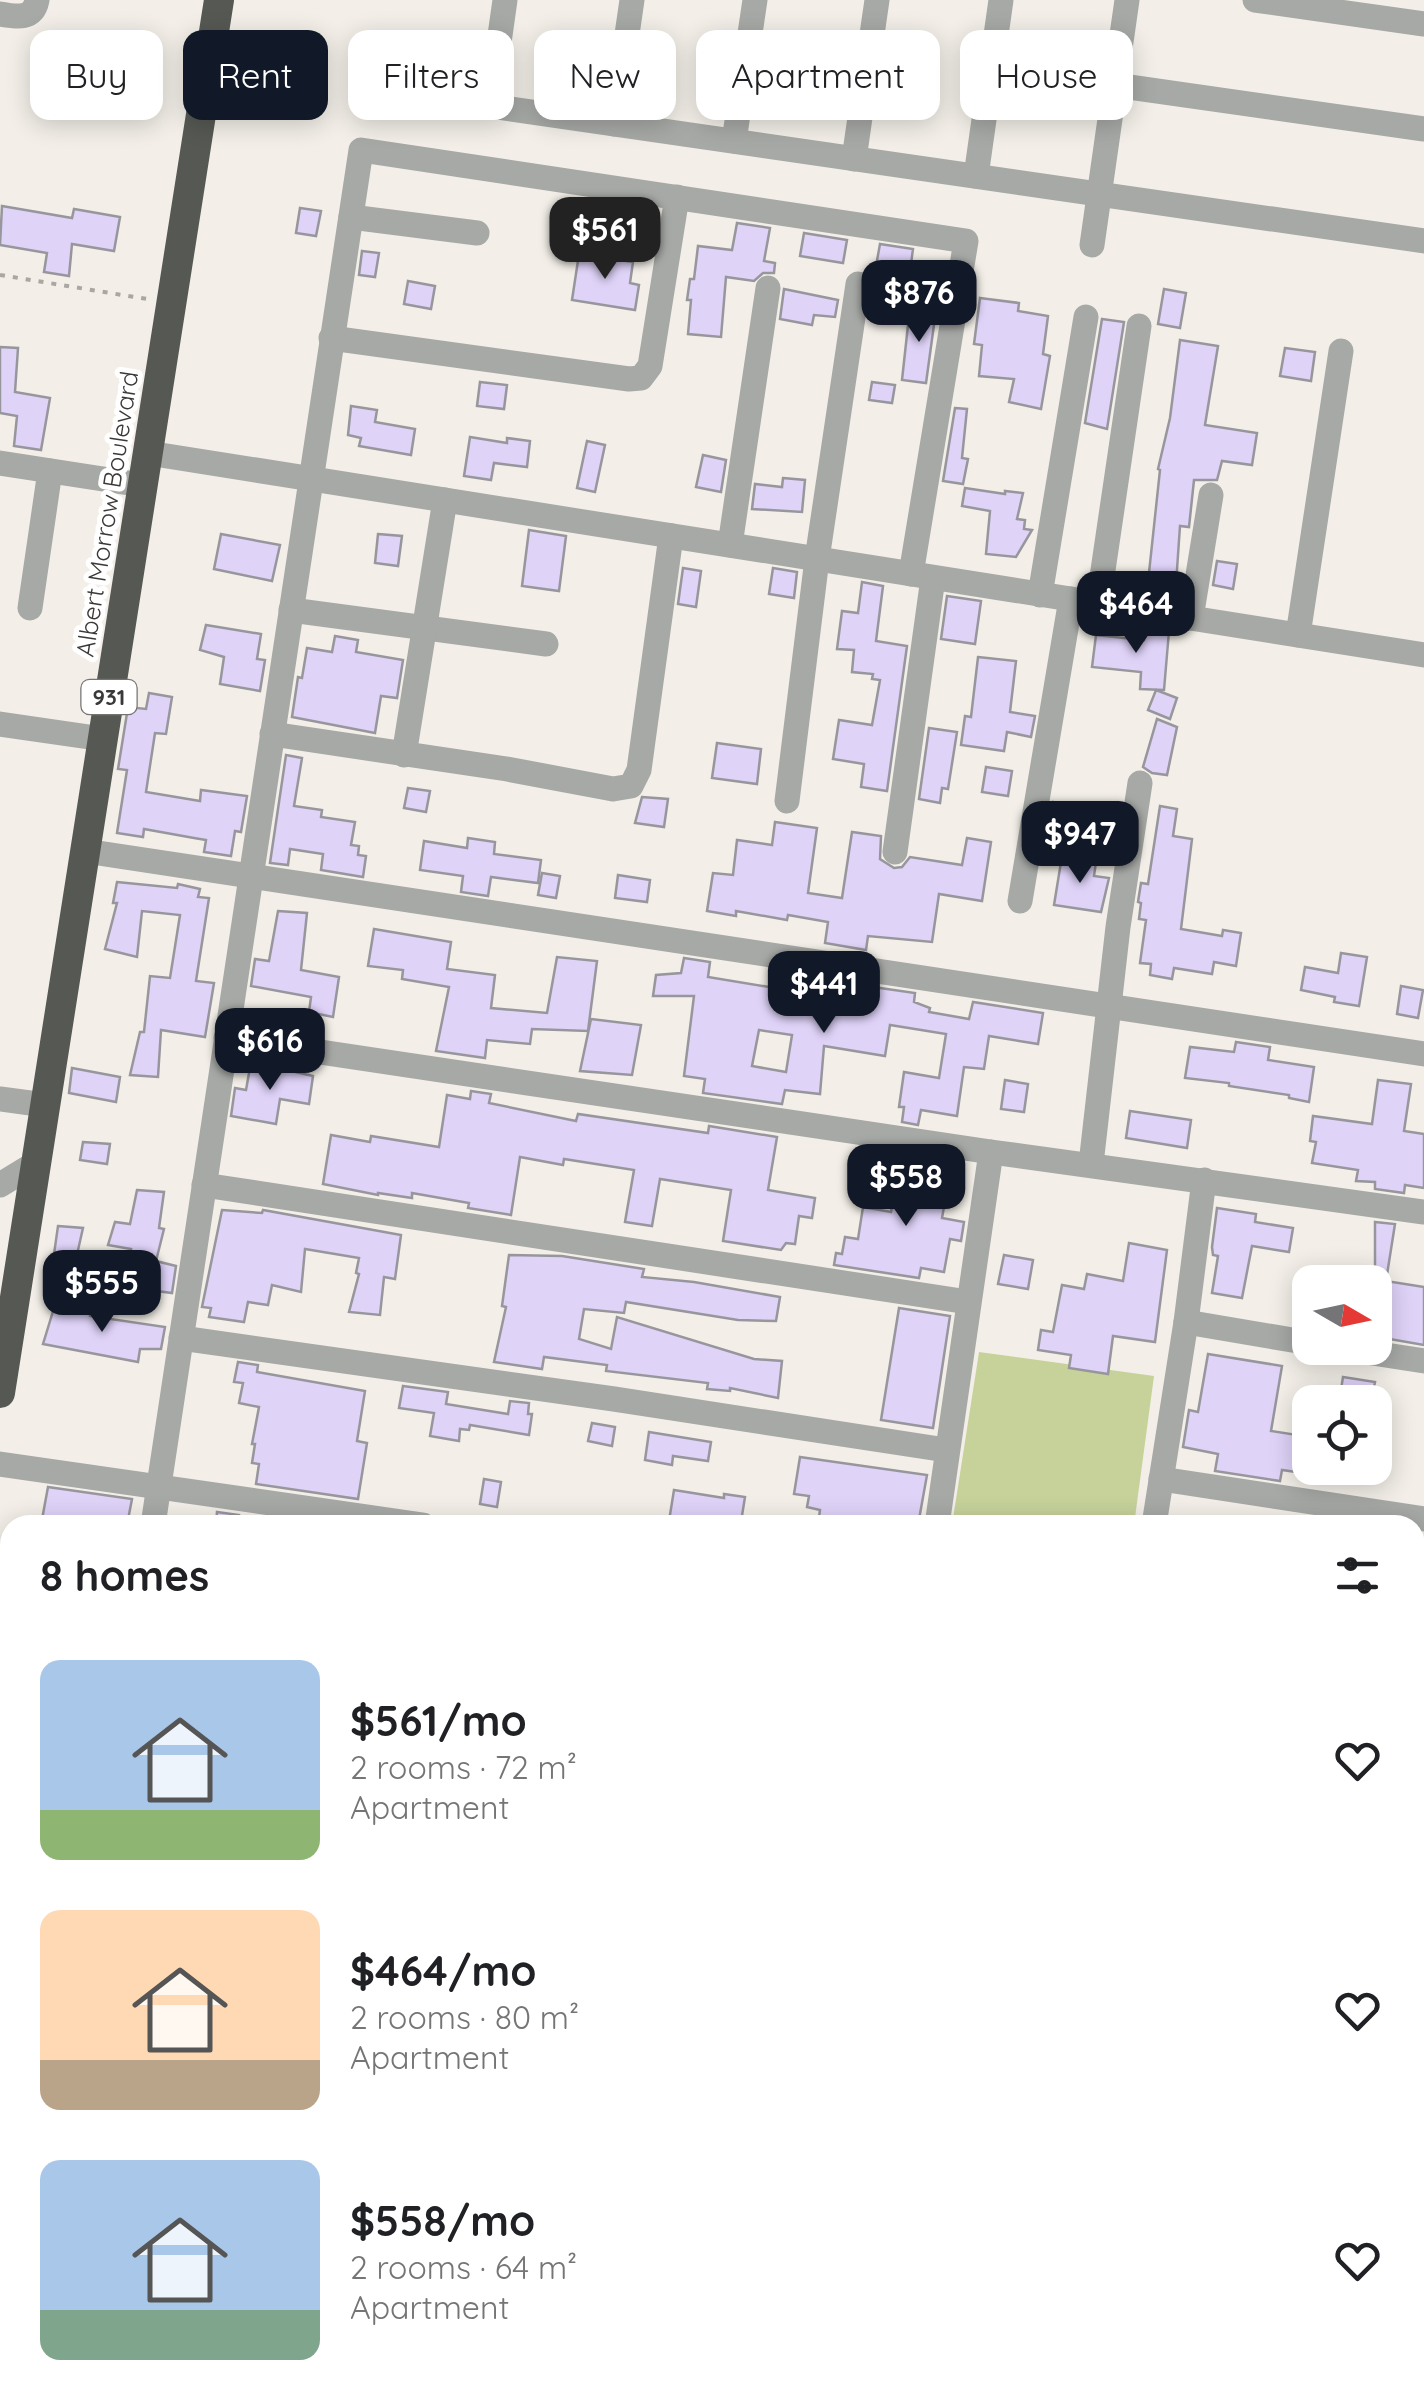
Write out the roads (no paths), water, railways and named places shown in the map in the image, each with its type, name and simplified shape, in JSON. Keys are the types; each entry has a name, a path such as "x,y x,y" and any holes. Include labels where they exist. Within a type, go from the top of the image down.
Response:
{"highway":[{"name":"Albert Morrow Boulevard","path":"0,1394 218,0"}],"street":[{"path":"0,14 27,16 37,0"},
{"path":"505,0 490,106 1424,241"},
{"path":"614,124 632,0"},
{"path":"734,141 755,0"},
{"path":"854,158 877,0"},
{"path":"976,176 1001,0"},
{"path":"1123,30 1127,0"},
{"path":"1255,0 1421,16"},
{"path":"1133,87 1424,130"},
{"path":"1092,244 1110,120"},
{"path":"155,1515 361,150 966,241 922,576 894,852"},
{"path":"331,338 641,378 650,366 678,197"},
{"path":"351,218 477,233"},
{"path":"787,800 817,559 858,284"},
{"path":"730,545 768,288"},
{"path":"1040,594 1086,317"},
{"path":"1098,604 1138,326"},
{"path":"1298,636 1342,351"},
{"path":"148,453 1424,655"},
{"path":"0,463 142,485"},
{"path":"30,608 50,470"},
{"path":"1191,618 1211,495"},
{"path":"404,755 445,500"},
{"path":"272,734 613,789 631,786 639,770 671,536"},
{"path":"1020,901 1071,600"},
{"path":"292,610 546,644"},
{"path":"0,724 103,739"},
{"path":"1091,1164 1140,783"},
{"path":"85,851 1424,1054"},
{"path":"226,1038 1424,1212"},
{"path":"0,1099 45,1105"},
{"path":"938,1515 991,1152"},
{"path":"0,1185 36,1163"},
{"path":"1156,1515 1204,1180"},
{"path":"204,1186 968,1302"},
{"path":"1186,1322 1292,1340"},
{"path":"181,1338 614,1398 946,1450"},
{"path":"1392,1356 1424,1361"},
{"path":"0,1464 355,1515"},
{"path":"1161,1479 1392,1515"}]}
